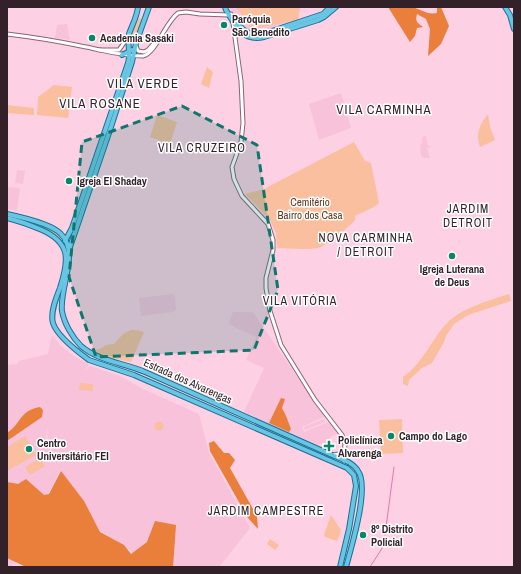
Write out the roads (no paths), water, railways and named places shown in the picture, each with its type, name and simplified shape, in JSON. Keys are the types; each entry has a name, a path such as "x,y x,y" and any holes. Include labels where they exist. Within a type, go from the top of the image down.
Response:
{"main road":[{"path":"68,252 131,54 129,38 138,7"},
{"path":"52,317 65,268 65,240 72,228 131,54 145,21 149,7"},
{"path":"225,7 240,29 252,34 264,34 323,14 330,7"},
{"path":"230,14 233,22 246,36 256,38 264,37 318,20 336,7"},
{"path":"505,7 510,15 514,29"},
{"path":"508,7 514,17"},
{"path":"136,18 142,16 145,21"},
{"path":"129,38 136,44"},
{"path":"122,55 131,54"},
{"path":"7,214 32,220 61,233 67,232 72,228"},
{"path":"7,218 25,222 52,235 64,247"},
{"path":"25,222 32,220"},
{"name":"Estrada dos Alvarengas","path":"61,233 65,240 68,252 68,269 62,298 63,316 72,336 80,345 92,354 134,367 332,455 353,465 359,471 362,486 356,528 346,567"},
{"path":"52,317 57,313 63,316"},
{"name":"Estrada dos Alvarengas","path":"52,317 55,328 89,360 130,373 351,471 356,480 356,492 340,567"},
{"path":"64,338 70,339 72,336"},
{"path":"173,392 174,384"},
{"path":"191,399 194,394"}],"street":[{"path":"131,54 149,54 162,33 178,13 230,14"},
{"path":"233,22 241,81 244,123 241,142 232,167 234,179 238,191 268,224 273,240 273,250 266,278 266,288 270,312 281,345 315,400 342,435 345,444 344,461"},
{"path":"7,34 56,41 122,55"},
{"path":"99,50 119,50 129,38"},
{"path":"136,44 138,51 144,52 148,50 158,39"},
{"path":"332,455 339,454 344,451"}],"waterway":[{"path":"385,535 394,467"},
{"path":"370,567 384,544"}],"place":[{"name":"Paróquia São Benedito","path":"224,25"},
{"name":"Academia Sasaki","path":"92,38"},
{"name":"Igreja El Shaday","path":"69,181"},
{"name":"Igreja Luterana de Deus","path":"452,256"},
{"name":"Campo do Lago","path":"391,436"},
{"name":"Policlínica Alvarenga","path":"329,446"},
{"name":"Centro Universitário FEI","path":"29,449"},
{"name":"8º Distrito Policial","path":"363,535"}],"district":[{"name":"VILA VERDE","path":"143,83"},
{"name":"VILA ROSANE","path":"100,103"},
{"name":"VILA CARMINHA","path":"384,109"},
{"name":"VILA CRUZEIRO","path":"202,148"},
{"name":"JARDIM DETROIT","path":"468,216"},
{"name":"NOVA CARMINHA / DETROIT","path":"366,245"},
{"name":"VILA VITÓRIA","path":"300,301"},
{"name":"JARDIM CAMPESTRE","path":"266,511"}],"park label":[{"name":"Cemitério Bairro dos Casa","path":"310,208"}]}
